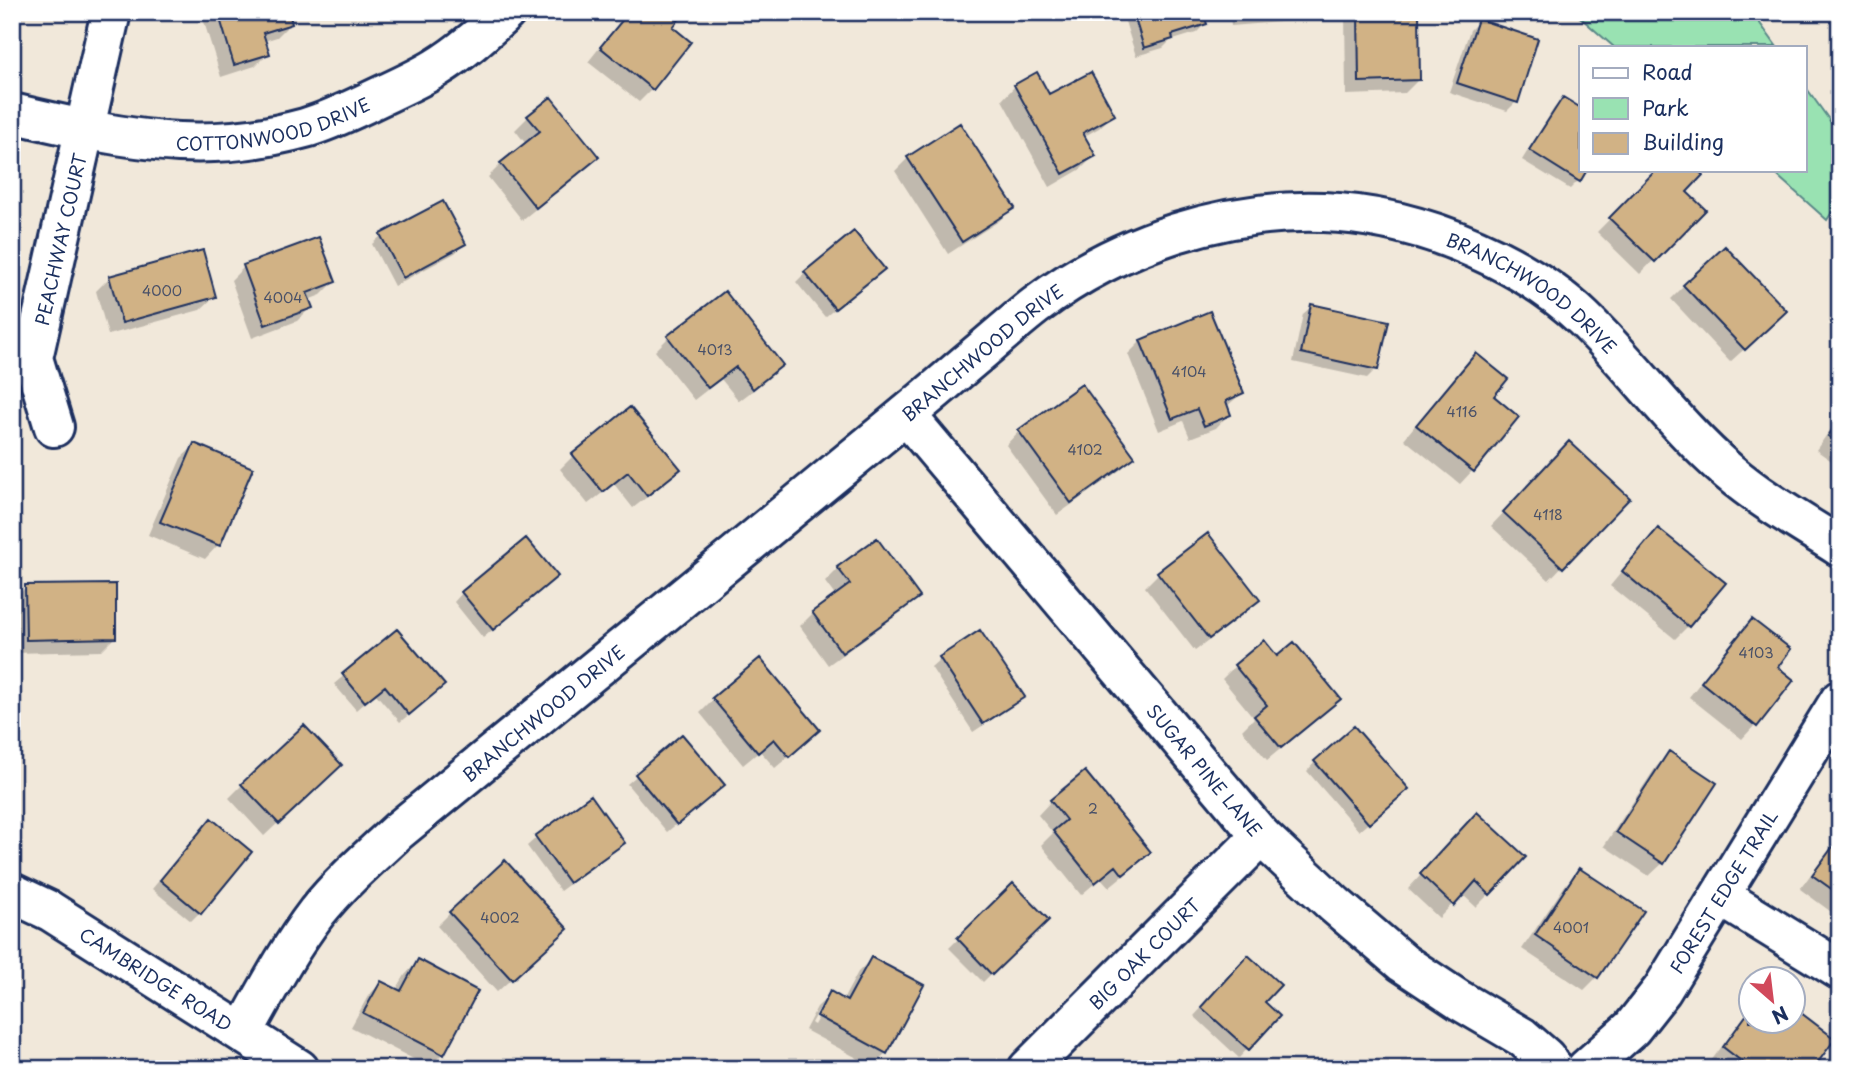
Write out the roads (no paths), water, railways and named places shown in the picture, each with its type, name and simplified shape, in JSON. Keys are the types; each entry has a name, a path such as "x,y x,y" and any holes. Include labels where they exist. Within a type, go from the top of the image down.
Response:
{"street":[{"name":"PEACHWAY COURT","path":"54,427 33,358 111,12"},
{"name":"COTTONWOOD DRIVE","path":"12,113 84,130 178,142 218,142 306,128 329,120 436,68 506,12"},
{"name":"BRANCHWOOD DRIVE","path":"243,1033 295,943 318,912 343,882 398,831 906,415 1036,305 1075,278 1120,255 1174,234 1226,220 1269,213 1318,211 1357,214 1455,239 1543,285 1580,315 1729,472 1769,502 1840,547"},
{"name":"SUGAR PINE LANE","path":"906,415 1261,836 1335,905 1403,962 1459,1000 1522,1037 1545,1057 1554,1069"},
{"name":"FOREST EDGE TRAIL","path":"1586,1069 1632,1028 1662,990 1840,700"},
{"name":"BIG OAK COURT","path":"1028,1069 1261,836"},
{"name":"CAMBRIDGE ROAD","path":"12,893 50,911 299,1069"},
{"path":"1720,896 1840,970"}]}
